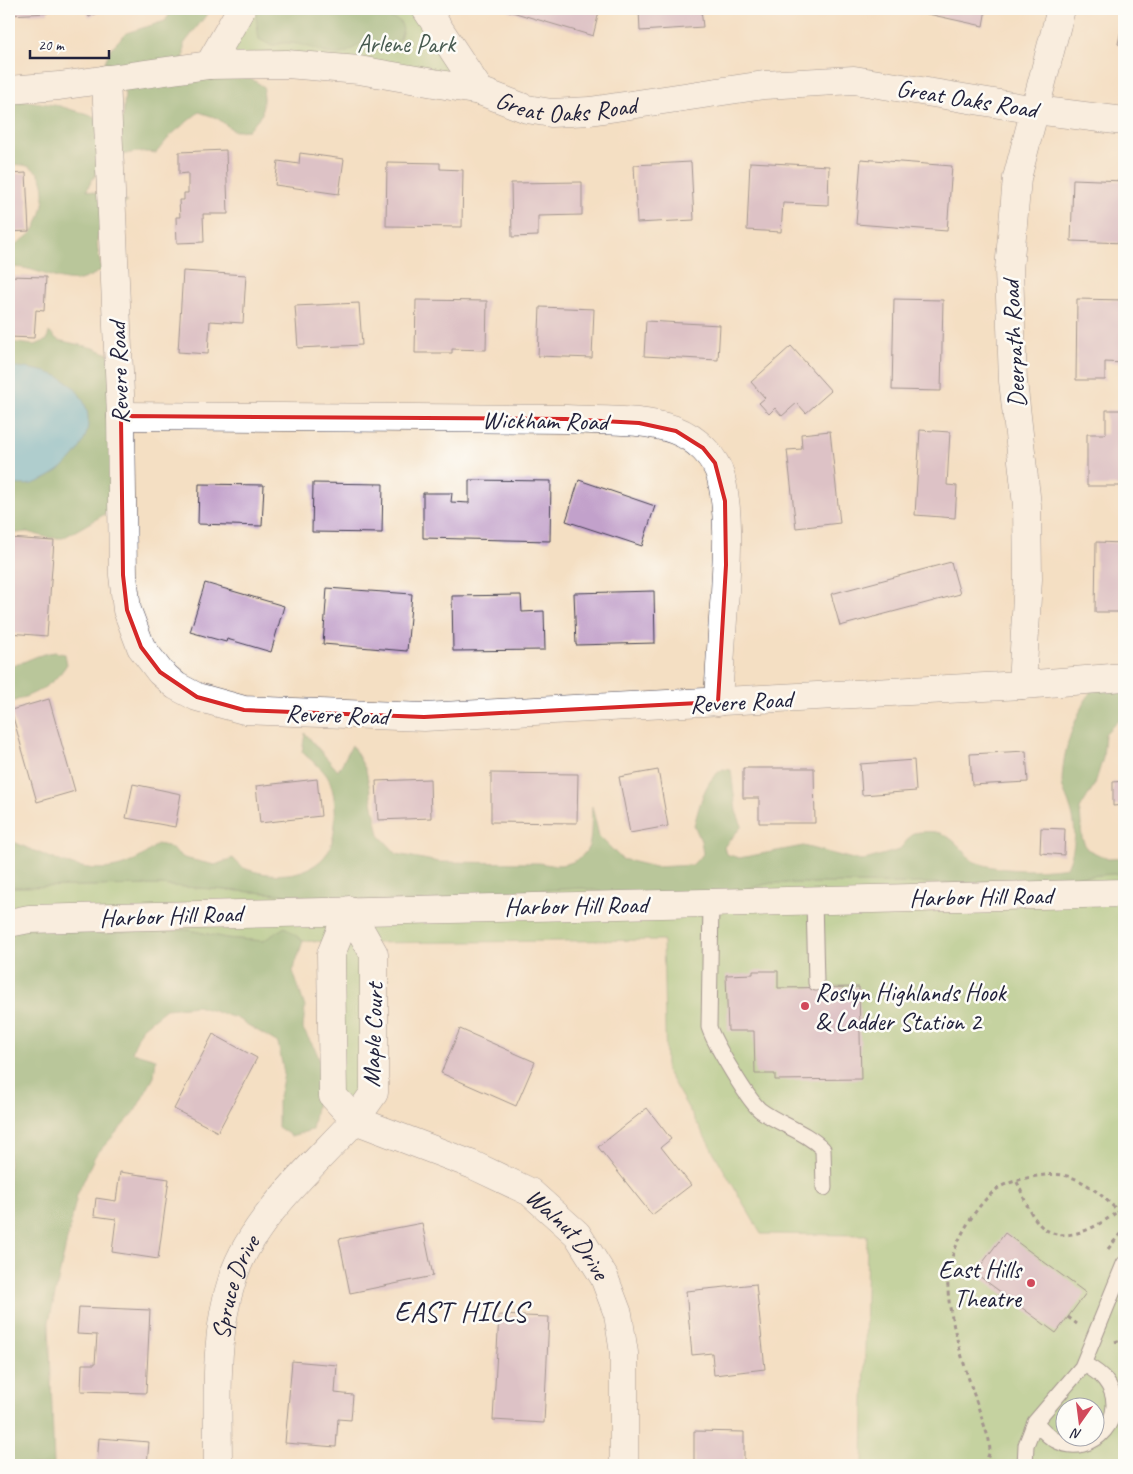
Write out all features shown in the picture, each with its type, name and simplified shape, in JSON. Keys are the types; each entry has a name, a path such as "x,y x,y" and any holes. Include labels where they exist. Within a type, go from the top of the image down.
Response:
{"street":[{"path":"209,65 241,9"},
{"path":"426,9 480,91"},
{"name":"Deerpath Road","path":"1022,685 1028,579 1027,506 1013,381 1009,270 1017,178 1061,9"},
{"name":"Great Oaks Road","path":"9,90 209,65 287,64 359,70 480,91 527,110 552,113 590,111 764,85 854,80 1036,110 1124,120"},
{"name":"Revere Road","path":"106,79 121,416 123,575 127,610 142,647 160,672 176,686 197,697 244,710 424,717 1022,685 1124,677"},
{"name":"Wickham Road","path":"121,416 566,419 639,423 676,431 703,448 715,463 721,477 724,493 726,564 718,702"},
{"name":"Harbor Hill Road","path":"15,917 1124,893"},
{"name":"Maple Court","path":"349,910 374,954 374,1093 355,1120 333,1096 331,954 349,910"},
{"name":"Spruce Drive","path":"218,1465 219,1356 223,1313 233,1276 250,1241 278,1204 355,1120"},
{"name":"Walnut Drive","path":"355,1120 473,1165 530,1192 577,1234 604,1277 618,1314 624,1354 624,1465"}],"lane":[{"path":"814,900 816,983"},
{"path":"711,902 709,1028 714,1042 759,1109 814,1140 823,1149 824,1188"},
{"path":"1025,1465 1026,1445 1036,1422 1072,1381 1084,1364 1124,1264"},
{"path":"1036,1422 1054,1440 1074,1446 1095,1440 1106,1430 1115,1409 1111,1389 1104,1379 1084,1364"}],"path":[{"path":"986,1465 990,1451 989,1440 957,1334 950,1305 948,1278 956,1246 973,1214 1000,1187 1039,1176 1061,1174 1080,1180 1103,1196 1124,1218"},
{"path":"1017,1182 1036,1222 1061,1234 1084,1233 1101,1224 1118,1211"},
{"path":"1115,1342 1124,1339"}],"highlighted area":[{"path":"121,416 566,419 639,423 676,431 703,448 715,463 725,501 726,565 718,702 424,717 244,710 197,697 160,672 141,647 127,610 123,575"}],"green space":[{"path":"173,9 211,9 184,44 184,60 221,73 252,79 264,87 262,114 248,130 234,131 217,118 199,112 171,135 156,153 144,152 124,155 106,164 92,180 87,190 127,202 108,216 99,230 98,247 102,270 80,280 71,280 27,269 9,268 9,248 34,230 43,204 44,193 43,183 39,175 32,168 22,165 9,165 9,98 60,106 117,124 123,117 125,92 113,85 104,64 111,48 126,33 165,21"},
{"name":"Arlene Park","path":"241,9 426,9 480,91 209,65"},
{"path":"255,9 359,9 400,21 403,29 400,39 384,49 373,49 365,39 344,53 335,54 298,44 283,43 272,46 259,39"},
{"path":"49,332 58,340 94,348 118,358 114,509 63,538 49,538 27,532 9,534 9,342 35,345 47,340"},
{"path":"55,652 65,654 67,664 56,679 35,693 9,703 9,667 42,654"},
{"path":"1107,665 1124,670 1124,714 1105,734 1103,758 1095,784 1080,809 1082,838 1087,849 1108,859 1124,858 1124,873 1007,883 771,883 739,891 633,898 583,888 502,892 423,901 360,900 159,885 9,887 9,840 66,863 85,868 103,869 121,866 139,858 157,844 168,846 184,858 215,865 233,858 244,868 264,873 286,874 307,869 316,864 329,850 334,829 335,805 331,784 327,776 302,752 305,733 338,771 352,745 366,770 379,835 397,854 439,862 540,863 560,865 573,862 584,854 588,848 591,834 592,806 599,836 622,859 655,867 692,865 703,854 701,841 694,825 701,801 711,780 723,769 731,770 736,811 742,826 724,847 726,854 739,858 803,846 861,861 899,850 913,833 929,831 947,836 975,862 996,868 1020,870 1067,867 1074,845 1074,830 1072,815 1062,785 1066,750 1082,706"},
{"path":"1124,873 1124,1465 863,1465 867,1235 761,1234 666,1070 663,940 368,943 374,1093 355,1120 333,1096 336,942 303,941 285,928 264,941 226,938 189,930 142,930 106,934 35,928 9,931 9,887 159,885 360,900 423,901 502,892 583,888 633,898 739,891 771,883 1007,883"},
{"path":"285,927 303,941 293,971 305,1007 303,1029 316,1051 323,1069 312,1130 291,1136 278,1127 278,1101 284,1074 278,1043 236,1018 197,1006 166,1009 141,1029 132,1052 156,1059 154,1077 134,1113 95,1156 77,1195 49,1322 54,1465 9,1465 9,931 35,928 106,934 142,930 189,930 226,938 263,941"}],"water":[{"path":"9,366 42,371 64,380 71,385 83,400 88,415 87,430 82,444 73,457 47,478 29,485 9,484"}],"building":[{"path":"9,9 48,9 48,13 9,15"},
{"path":"85,9 106,9 89,17"},
{"path":"509,9 589,9 599,12 593,36 509,11"},
{"path":"639,9 701,9 703,27 640,31"},
{"path":"905,9 986,9 983,26"},
{"path":"1124,20 1124,46 1118,44"},
{"path":"226,150 228,214 203,214 204,242 177,243 176,217 180,217 179,200 184,200 184,193 188,193 188,173 179,174 179,152"},
{"path":"300,153 344,159 339,194 275,185 278,161 299,164"},
{"path":"861,159 952,166 947,231 856,224"},
{"path":"387,162 440,163 440,169 463,170 462,227 386,226"},
{"path":"691,162 694,220 637,223 634,165"},
{"path":"750,162 829,166 828,205 783,203 781,232 747,230"},
{"path":"26,173 29,231 9,232 9,174"},
{"path":"1073,179 1124,181 1124,243 1071,241"},
{"path":"582,182 582,215 538,216 538,236 512,237 511,183"},
{"path":"183,271 246,275 243,323 210,321 208,354 178,352"},
{"path":"9,276 46,277 44,311 36,310 34,338 9,337"},
{"path":"894,299 943,300 941,391 892,390"},
{"path":"1077,299 1124,300 1124,363 1105,362 1105,380 1076,380"},
{"path":"416,300 487,301 486,350 452,349 452,353 415,353"},
{"path":"359,303 362,345 298,348 295,306"},
{"path":"540,307 594,309 592,358 538,356"},
{"path":"646,321 720,325 718,360 644,356"},
{"path":"791,346 831,391 806,413 797,403 782,416 775,408 769,414 759,403 765,398 751,382"},
{"path":"1106,410 1124,410 1122,486 1087,486 1087,434 1106,434"},
{"path":"920,430 950,432 947,485 957,486 955,518 915,515"},
{"path":"830,431 840,523 796,528 787,450 802,449 801,434"},
{"path":"469,480 551,481 550,541 423,538 423,493 452,493 451,502 469,503"},
{"path":"579,480 655,506 642,546 566,521"},
{"path":"313,483 383,484 382,533 312,532"},
{"path":"199,484 264,485 262,526 198,524"},
{"path":"9,538 54,541 47,636 9,633"},
{"path":"1096,542 1124,543 1124,612 1095,612"},
{"path":"951,562 960,594 840,626 831,594"},
{"path":"205,583 284,606 271,652 227,639 226,642 190,632"},
{"path":"327,588 412,594 407,651 323,644"},
{"path":"654,591 655,643 576,645 574,593"},
{"path":"521,595 522,612 544,611 545,650 453,651 452,596"},
{"path":"49,699 75,791 37,802 11,710"},
{"path":"1026,751 1028,782 972,785 970,754"},
{"path":"914,760 916,791 862,795 860,764"},
{"path":"743,768 814,768 815,823 759,823 759,798 743,798"},
{"path":"658,770 668,826 630,833 619,777"},
{"path":"491,773 578,774 577,823 491,822"},
{"path":"317,779 321,816 260,823 256,786"},
{"path":"430,779 431,818 378,820 376,781"},
{"path":"1124,781 1124,805 1113,806 1113,782"},
{"path":"133,784 181,794 175,827 126,818"},
{"path":"1041,828 1065,829 1064,855 1040,853"},
{"path":"753,971 778,971 778,988 859,987 861,1079 775,1080 775,1074 755,1074 754,1031 728,1031 726,975 753,974"},
{"path":"460,1029 535,1062 516,1106 441,1073"},
{"path":"213,1034 257,1058 218,1132 174,1109"},
{"path":"647,1108 671,1139 661,1147 691,1185 652,1215 598,1147"},
{"path":"120,1172 169,1179 158,1259 112,1252 116,1219 94,1216 96,1198 116,1201"},
{"path":"422,1223 433,1276 350,1293 339,1239"},
{"name":"East Hills Theatre","path":"1005,1233 1086,1293 1056,1333 975,1273"},
{"path":"756,1284 765,1369 714,1375 712,1353 692,1355 686,1291"},
{"path":"79,1307 150,1310 146,1393 81,1391 82,1364 95,1364 97,1335 77,1334"},
{"path":"499,1315 549,1317 544,1423 493,1420"},
{"path":"292,1361 337,1365 335,1393 353,1395 351,1420 338,1419 336,1447 285,1443"},
{"path":"694,1431 744,1432 744,1465 694,1465"},
{"path":"99,1438 149,1442 147,1465 97,1465"}],"place":[{"name":"Roslyn Highlands Hook & Ladder Station 2","path":"805,1006"},
{"name":"East Hills Theatre","path":"1031,1283"}],"district":[{"name":"EAST HILLS","path":"461,1311"}]}
